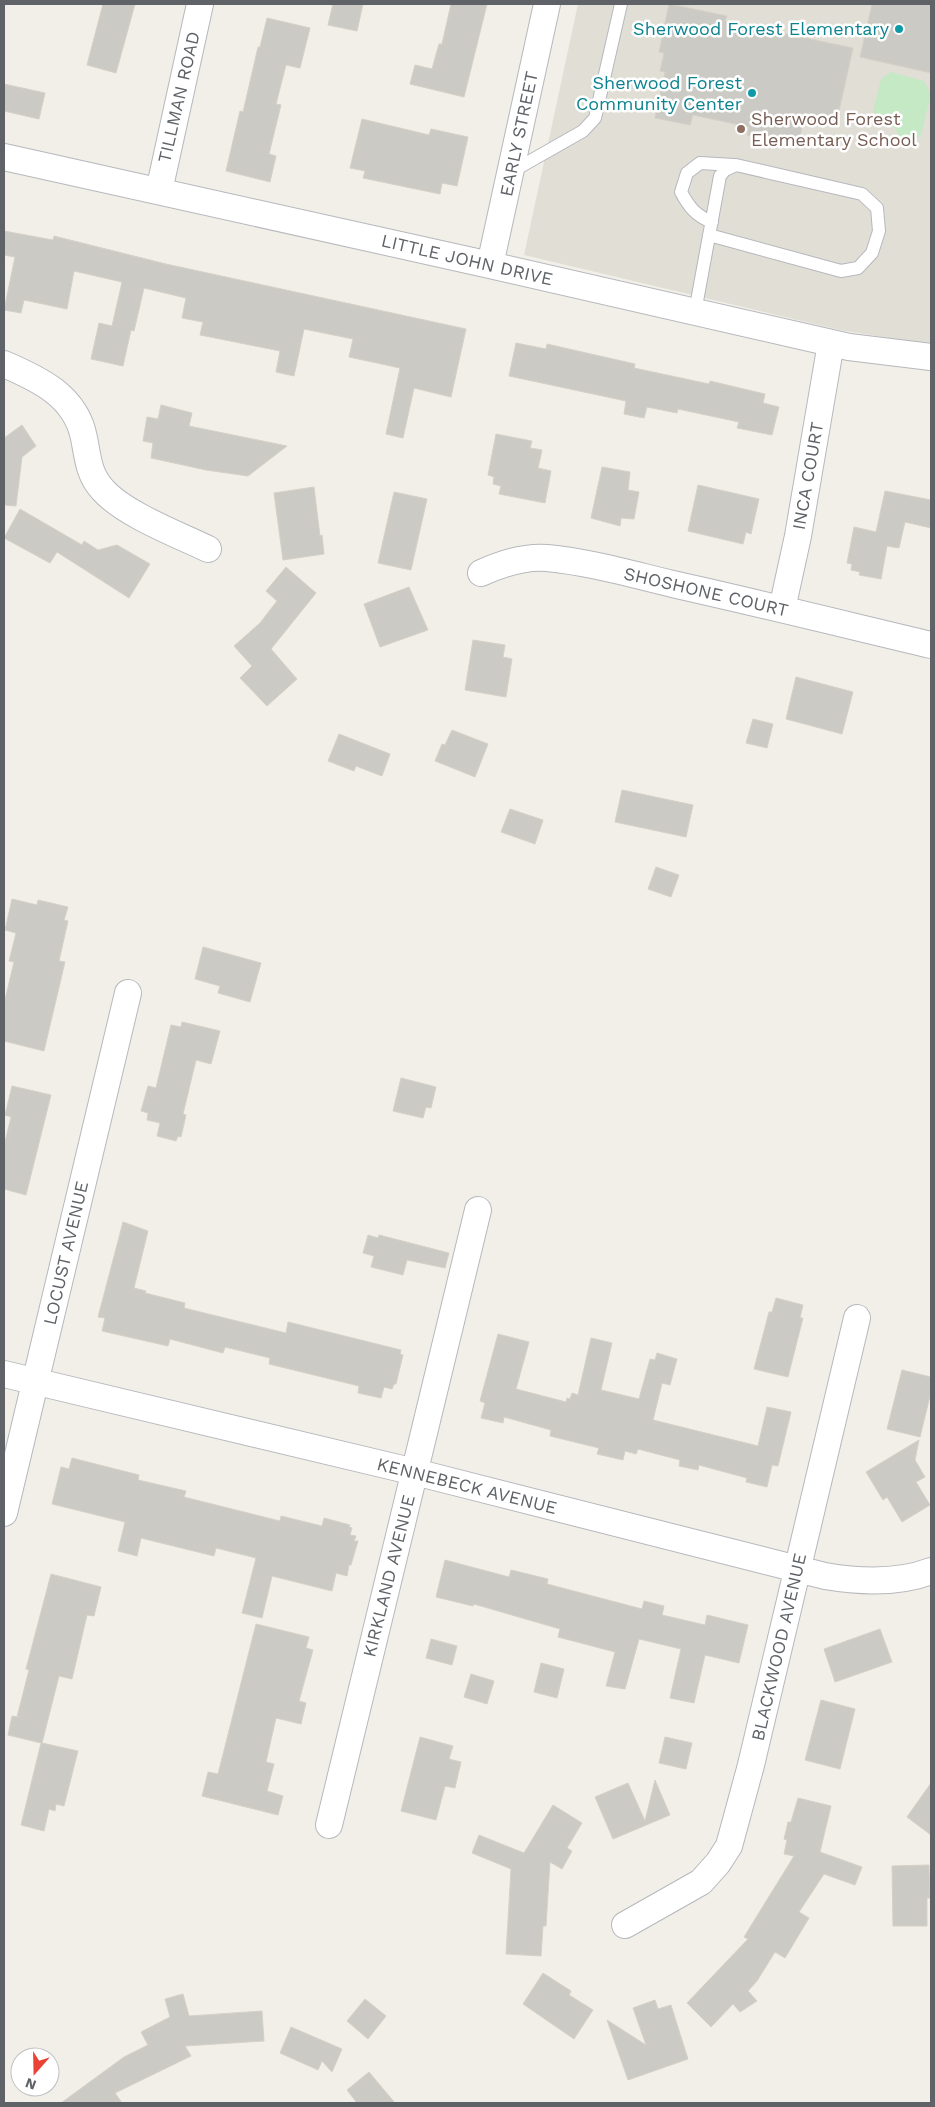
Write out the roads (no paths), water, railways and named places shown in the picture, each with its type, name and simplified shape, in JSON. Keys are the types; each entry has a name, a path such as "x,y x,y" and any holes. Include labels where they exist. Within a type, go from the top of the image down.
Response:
{"street":[{"name":"TILLMAN ROAD","path":"158,191 200,4"},
{"name":"EARLY STREET","path":"490,265 547,4"},
{"name":"LITTLE JOHN DRIVE","path":"4,157 849,347 931,356"},
{"name":"INCA COURT","path":"782,609 798,536 831,343"},
{"path":"4,364 38,379 63,398 76,416 84,436 86,459 90,471 102,489 117,504 208,550"},
{"name":"SHOSHONE COURT","path":"481,573 496,566 518,560 546,558 586,564 782,609 931,646"},
{"name":"LOCUST AVENUE","path":"4,1513 128,993"},
{"name":"KIRKLAND AVENUE","path":"329,1825 478,1210"},
{"name":"BLACKWOOD AVENUE","path":"625,1925 701,1882 718,1864 729,1846 751,1765 857,1318"},
{"name":"KENNEBECK AVENUE","path":"4,1374 414,1472 797,1569 853,1581 888,1581 931,1572"}],"lane":[{"path":"510,172 583,132 595,118 621,4"},
{"path":"709,235 841,271 858,268 872,253 879,230 877,208 862,194 736,165 700,163 687,173 681,192 687,204 700,218 712,222"},
{"path":"695,312 720,176 725,170 736,165"}],"place":[{"name":"Sherwood Forest Elementary","path":"899,29"},
{"name":"Sherwood Forest Community Center","path":"752,93"},
{"name":"Sherwood Forest Elementary School","path":"741,129"}]}
